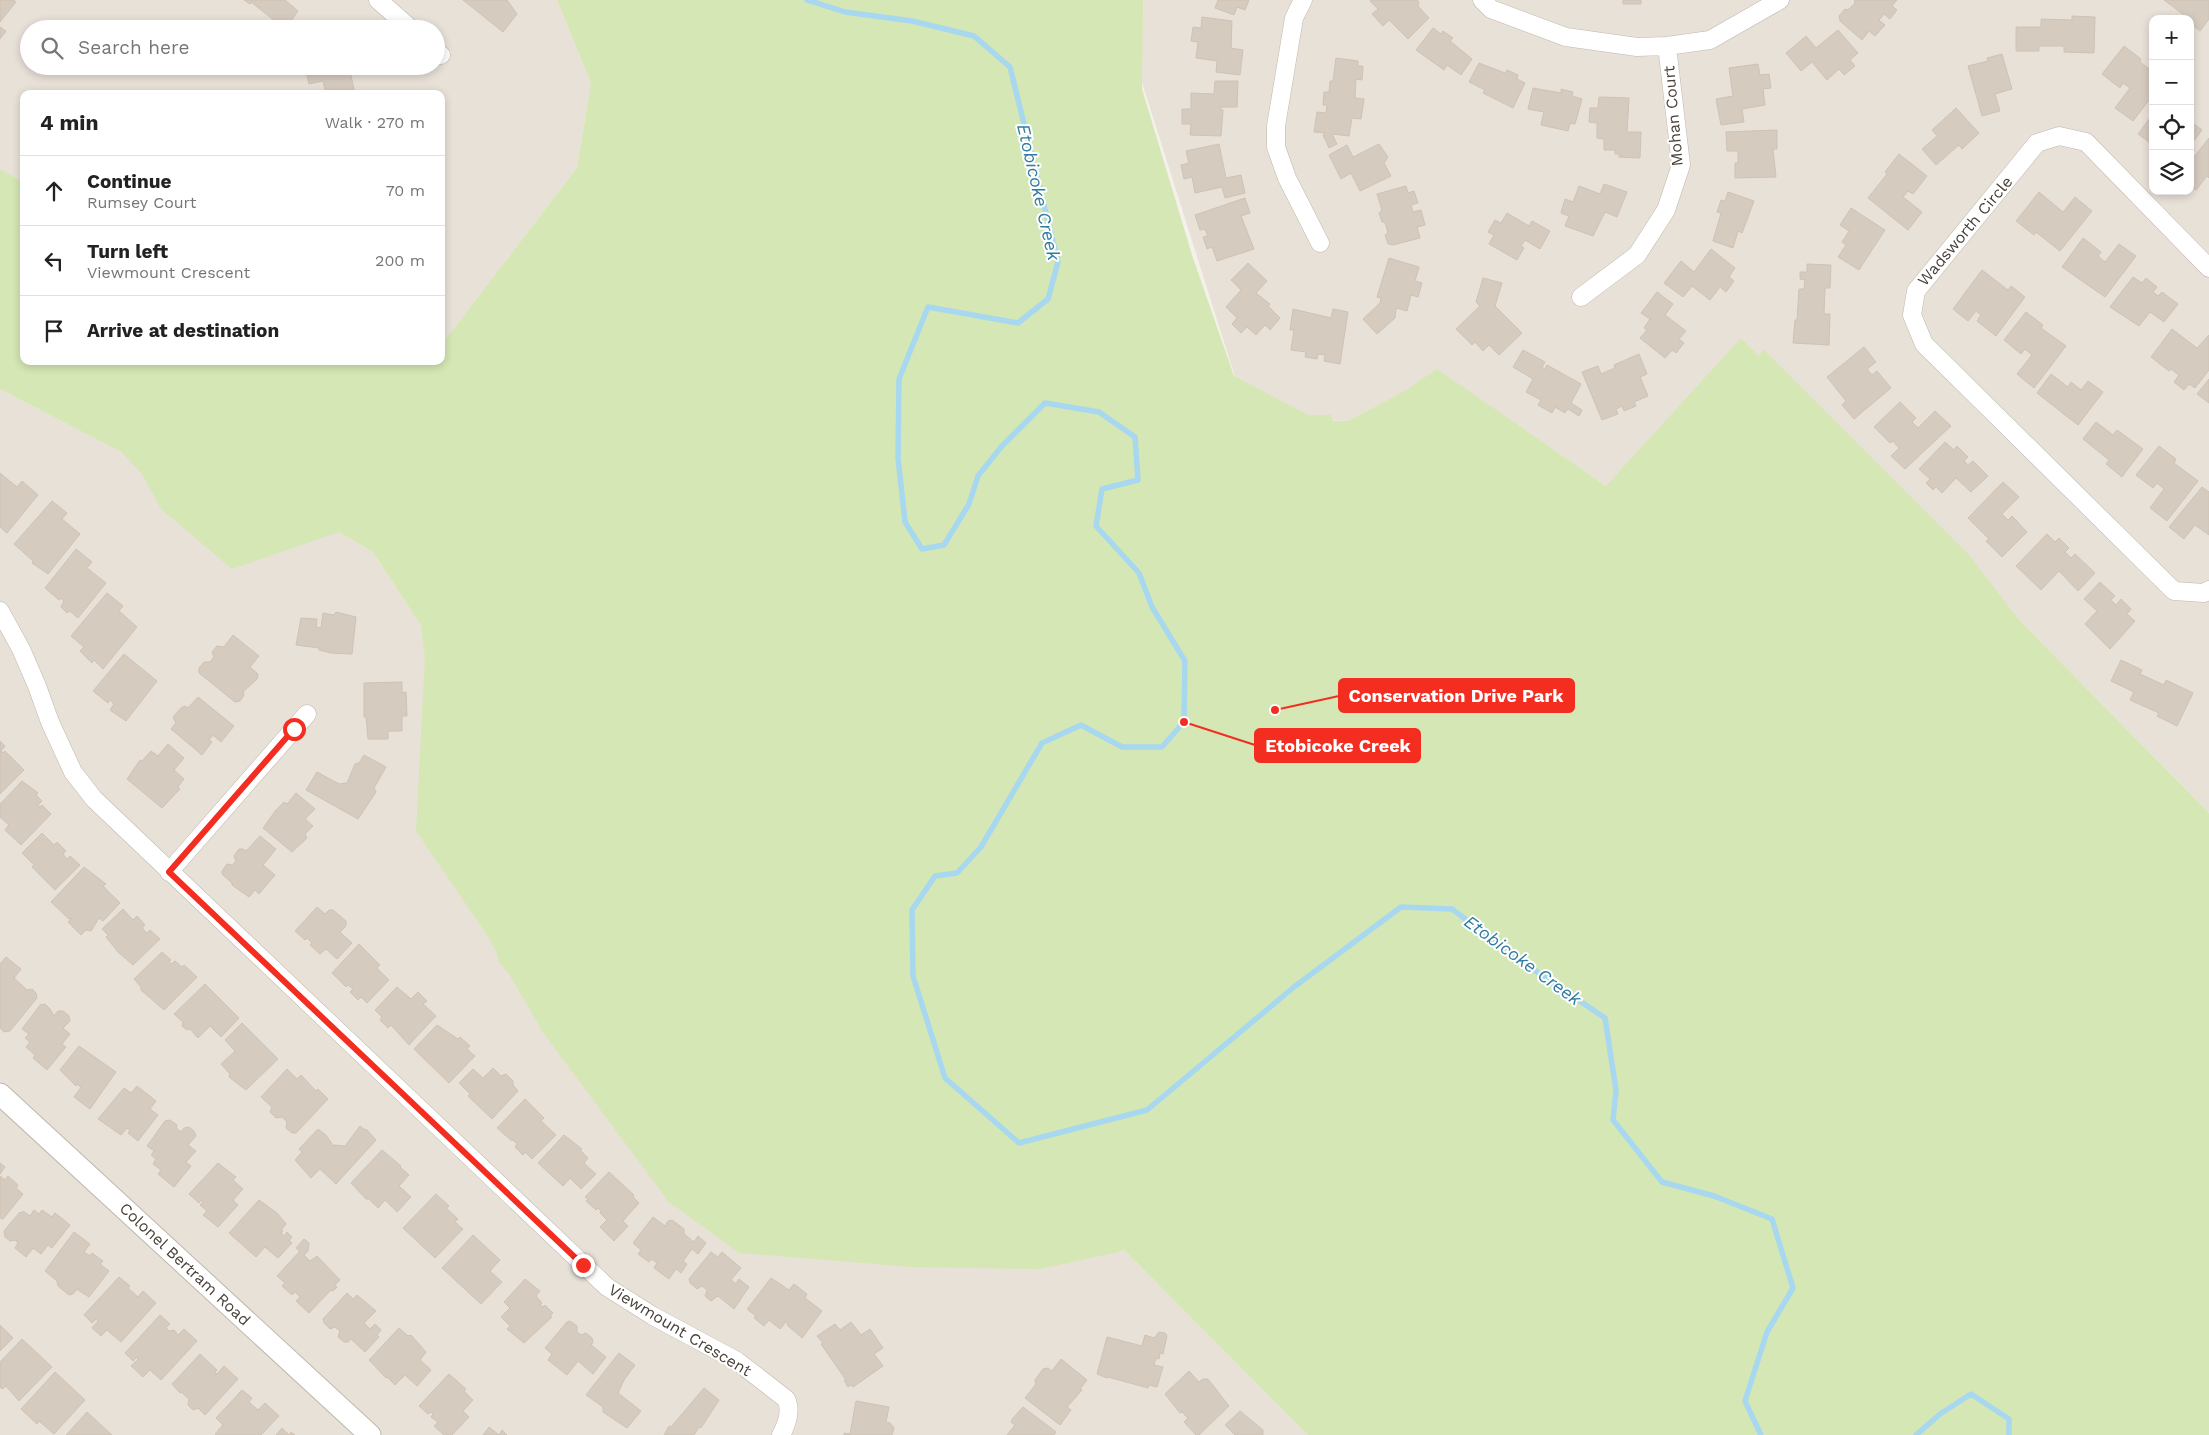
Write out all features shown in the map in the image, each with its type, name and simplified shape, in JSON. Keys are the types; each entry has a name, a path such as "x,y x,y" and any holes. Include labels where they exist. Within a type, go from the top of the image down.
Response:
{"street":[{"path":"378,0 401,20"},
{"path":"1303,0 1294,18 1276,126 1276,148 1288,178 1320,243"},
{"path":"1482,0 1491,9 1566,37 1637,47 1666,46 1710,40 1780,0"},
{"name":"Mohan Court","path":"1581,297 1636,255 1666,210 1681,166 1666,46"},
{"name":"Wadsworth Circle","path":"2209,268 2086,142 2059,136 2037,143 1916,290 1912,315 1924,344 2174,591 2204,593 2209,590"},
{"name":"Viewmount Crescent","path":"0,611 21,649 50,722 73,772 94,799 607,1288 652,1316 737,1362 786,1399 790,1406 789,1415 781,1435"},
{"path":"169,872 307,714"},
{"name":"Colonel Bertram Road","path":"0,1094 370,1435"}],"shaded area":[{"path":"0,0 557,0 591,83 577,168 445,340 445,90 20,90 20,186 0,174"},
{"path":"1116,0 2209,0 2209,813 1741,338 1615,492 1437,370 1406,390 1348,421 1248,418"},
{"path":"0,389 121,452 176,507 297,507 373,552 448,668 1106,1232 1308,1435 0,1435"}],"green space":[{"path":"557,0 1143,0 1142,89 1192,255 1234,376 1308,415 1331,415 1333,421 1348,421 1406,390 1437,369 1606,486 1741,338 1759,356 1763,349 1969,555 2019,620 2209,813 2209,1435 1308,1435 1123,1249 1119,1252 1039,1269 912,1267 739,1253 669,1202 544,1034 509,974 499,962 496,951 485,932 416,831 425,656 421,626 373,552 339,532 232,569 161,509 142,474 121,452 0,389 0,169 20,181 20,365 445,365 445,340 577,168 591,83"}],"building":[{"path":"0,0 13,0 16,2 0,22"},
{"path":"244,0 285,0 298,11 292,20 274,20 251,2 250,4"},
{"path":"463,0 507,0 517,14 503,32"},
{"path":"1218,0 1249,0 1245,10 1237,7 1234,15 1215,8"},
{"path":"1417,0 1419,2 1418,6 1429,18 1408,39 1389,20 1383,26 1372,14 1378,9 1370,1"},
{"path":"1623,0 1641,0 1641,4 1623,4"},
{"path":"1854,0 1897,0 1892,6 1897,10 1890,19 1884,14 1879,20 1885,25 1875,36 1869,31 1862,40 1840,21 1839,16 1845,9 1848,10 1855,3"},
{"path":"2164,0 2209,0 2209,19 2200,31 2194,26 2194,15 2184,15"},
{"path":"2072,16 2095,17 2094,53 2064,52 2064,46 2039,46 2039,51 2016,51 2016,27 2041,27 2041,19 2072,20"},
{"path":"1202,17 1232,21 1231,48 1243,50 1240,75 1216,72 1217,61 1196,58 1198,42 1191,41 1193,27 1201,28"},
{"path":"0,27 6,31 0,39"},
{"path":"1433,28 1441,34 1443,31 1453,38 1450,41 1472,59 1461,75 1447,65 1444,70 1416,50"},
{"path":"1838,30 1858,53 1850,60 1855,66 1844,75 1839,69 1827,80 1812,62 1801,71 1786,53 1806,36 1816,48"},
{"path":"2124,46 2141,59 2140,62 2149,69 2149,100 2133,121 2115,108 2130,88 2123,83 2120,88 2102,74"},
{"path":"2002,54 2012,89 1995,94 2000,111 1982,116 1968,66 1988,61 1987,58"},
{"path":"1336,58 1358,61 1358,66 1363,66 1362,80 1356,79 1355,98 1364,99 1361,119 1352,118 1349,136 1332,134 1337,144 1329,148 1323,135 1326,133 1314,132 1317,112 1326,113 1327,105 1323,105 1324,92 1329,92 1330,81 1333,81"},
{"path":"1479,63 1505,73 1507,70 1518,75 1517,79 1525,83 1513,108 1483,93 1485,90 1469,82"},
{"path":"1758,64 1760,75 1769,74 1771,88 1763,89 1765,105 1742,109 1744,122 1721,125 1716,99 1733,96 1729,68"},
{"path":"307,75 351,75 354,90 325,90 323,81 309,84"},
{"path":"1215,81 1238,81 1237,107 1221,107 1221,110 1223,110 1221,136 1190,135 1191,124 1182,124 1182,109 1191,109 1191,93 1214,94"},
{"path":"1533,88 1561,93 1561,89 1573,92 1572,96 1582,99 1575,124 1570,123 1568,131 1541,125 1544,112 1528,109"},
{"path":"1599,97 1629,98 1627,132 1641,132 1640,158 1619,157 1619,154 1615,154 1615,150 1604,150 1604,139 1597,138 1597,123 1589,122 1590,108 1598,108"},
{"path":"1956,108 1979,133 1962,149 1959,145 1936,165 1922,149 1937,136 1932,130"},
{"path":"2149,119 2149,142 2138,134"},
{"path":"2194,124 2202,130 2194,141"},
{"path":"1777,130 1777,149 1773,149 1776,177 1735,178 1735,163 1738,163 1738,151 1727,151 1726,132"},
{"path":"2209,138 2209,178 2207,176 2196,190 2194,189 2194,157"},
{"path":"1219,144 1226,178 1241,175 1245,193 1225,198 1222,187 1195,193 1192,177 1184,179 1181,165 1189,163 1186,151"},
{"path":"1379,144 1388,157 1384,163 1391,176 1360,191 1351,173 1341,179 1329,155 1347,145 1353,157"},
{"path":"1899,154 1927,176 1913,194 1908,191 1903,197 1922,212 1908,230 1868,198 1887,174 1885,172"},
{"path":"1604,184 1627,192 1617,217 1605,212 1593,236 1565,226 1569,216 1561,213 1565,199 1573,202 1579,186 1600,194"},
{"path":"1406,186 1408,193 1414,191 1418,203 1411,205 1413,212 1421,210 1425,225 1417,227 1420,238 1393,245 1388,244 1385,235 1388,233 1385,222 1382,222 1379,213 1382,210 1377,194"},
{"path":"1728,192 1754,201 1742,233 1738,231 1733,248 1713,241 1721,213 1717,212 1721,200 1725,201"},
{"path":"2039,192 2063,212 2075,197 2092,211 2060,251 2036,232 2034,235 2016,221"},
{"path":"1245,198 1250,213 1241,216 1254,249 1217,261 1212,247 1207,249 1203,237 1208,236 1205,229 1200,230 1195,215"},
{"path":"1851,208 1885,230 1859,270 1838,257 1846,245 1842,242 1849,231 1840,225"},
{"path":"1507,213 1529,226 1532,221 1550,231 1540,249 1525,240 1521,246 1524,248 1517,260 1489,244 1494,235 1488,232 1495,220 1501,223"},
{"path":"2083,238 2101,252 2098,256 2105,262 2119,244 2136,256 2105,297 2062,267"},
{"path":"1711,249 1735,268 1729,277 1734,281 1726,292 1720,287 1710,300 1692,286 1683,297 1664,283 1681,261 1694,272"},
{"path":"1389,258 1419,267 1415,281 1422,283 1418,297 1411,295 1407,311 1396,308 1395,318 1377,334 1363,319 1380,303 1381,298 1377,297"},
{"path":"1248,263 1267,281 1256,293 1270,304 1268,306 1280,318 1270,330 1265,325 1256,335 1247,327 1241,333 1232,324 1237,318 1226,307 1241,290 1231,280"},
{"path":"1807,264 1831,265 1830,288 1825,288 1824,314 1830,314 1829,345 1793,343 1799,289 1804,289 1805,280 1800,279 1800,272 1807,272"},
{"path":"1982,270 2008,290 2011,286 2025,297 1996,336 1977,321 1981,315 1976,311 1968,321 1953,309"},
{"path":"2133,277 2142,283 2146,278 2157,287 2153,292 2158,296 2162,292 2178,304 2164,322 2150,312 2139,326 2110,307"},
{"path":"1483,278 1502,283 1495,306 1522,333 1499,355 1489,345 1483,351 1475,342 1472,345 1456,329 1480,306 1476,302"},
{"path":"1657,292 1673,304 1665,315 1686,331 1679,339 1684,343 1676,353 1672,350 1665,358 1640,338 1647,330 1644,328 1650,319 1641,313"},
{"path":"1293,309 1331,318 1333,309 1348,312 1340,364 1324,361 1325,355 1318,354 1317,359 1305,357 1306,352 1291,350 1294,330 1290,330"},
{"path":"2026,312 2043,325 2041,328 2066,346 2034,388 2017,374 2032,355 2025,349 2021,354 2004,340"},
{"path":"2172,329 2197,348 2209,335 2209,370 2195,388 2189,384 2184,390 2174,382 2179,375 2171,369 2169,371 2151,357"},
{"path":"1864,347 1876,362 1867,369 1872,375 1877,371 1891,388 1854,419 1842,405 1846,401 1827,377"},
{"path":"1523,350 1545,362 1542,367 1545,369 1547,365 1581,384 1571,403 1582,410 1579,416 1568,409 1565,413 1555,407 1552,413 1538,405 1541,400 1526,392 1533,379 1513,367"},
{"path":"1639,354 1647,374 1640,377 1648,396 1634,402 1636,406 1624,411 1622,406 1616,409 1618,414 1602,420 1582,372 1598,366 1601,374 1615,368 1614,365"},
{"path":"2051,374 2068,387 2071,382 2081,390 2088,381 2103,392 2078,425 2037,393"},
{"path":"2209,379 2209,403 2197,394"},
{"path":"1900,402 1916,418 1912,422 1918,428 1935,411 1951,426 1905,469 1891,456 1899,448 1893,441 1890,443 1874,427"},
{"path":"2096,422 2113,435 2117,430 2143,449 2122,477 2106,464 2109,460 2083,439"},
{"path":"1945,442 1954,450 1957,446 1968,457 1964,461 1968,465 1973,461 1988,476 1971,492 1956,478 1942,493 1936,487 1933,490 1926,483 1930,479 1919,469"},
{"path":"2159,446 2176,459 2174,463 2198,481 2167,521 2150,508 2164,489 2157,483 2153,488 2136,475"},
{"path":"0,473 17,487 22,481 38,495 7,533 0,527"},
{"path":"2003,482 2019,497 2002,514 2008,520 2012,516 2027,532 2002,557 1986,541 1989,539 1968,518"},
{"path":"2202,487 2209,492 2209,535 2195,525 2184,539 2169,527"},
{"path":"52,501 67,513 62,519 80,534 48,574 32,563 33,561 14,544"},
{"path":"2047,534 2055,542 2059,538 2069,548 2065,552 2071,558 2075,554 2095,573 2078,591 2059,571 2041,590 2016,566"},
{"path":"76,549 92,562 87,568 106,583 78,618 70,611 67,613 61,607 64,601 60,598 59,600 45,588"},
{"path":"2100,582 2115,596 2111,600 2116,605 2121,599 2131,609 2127,614 2135,621 2110,649 2085,624 2097,611 2084,599"},
{"path":"107,593 123,606 119,611 137,627 103,669 94,660 92,663 80,651 84,647 71,636"},
{"path":"336,612 356,617 352,654 331,653 319,650 319,648 296,645 301,618 317,619 316,627 321,628 323,613 334,615"},
{"path":"233,635 259,656 250,667 258,674 257,679 243,692 244,695 240,701 235,702 199,673 199,668 204,662 210,662 214,657 212,652 217,646 224,647"},
{"path":"124,654 157,681 126,721 110,710 114,704 110,700 108,703 93,691"},
{"path":"2121,660 2142,670 2140,674 2164,685 2166,680 2193,693 2177,726 2157,716 2159,713 2130,700 2134,692 2111,681"},
{"path":"402,682 402,693 406,692 407,716 402,716 402,731 388,731 388,739 368,739 366,717 364,717 364,683"},
{"path":"198,697 234,726 221,742 213,735 209,740 212,742 202,755 171,729 176,723 173,717 181,708 185,706 188,708"},
{"path":"0,741 5,746 1,751 3,753 5,751 24,770 0,794"},
{"path":"168,744 184,758 174,770 184,779 178,787 180,789 162,808 127,779 140,760 142,761 151,751 158,756"},
{"path":"364,755 386,767 374,788 376,792 358,819 306,790 317,772 339,784 347,783 355,764 359,763"},
{"path":"22,781 38,793 36,795 42,801 38,805 40,807 42,805 51,814 21,845 5,830 9,825 0,817 0,804"},
{"path":"296,793 315,809 305,819 313,826 305,834 307,838 292,852 263,828 276,810 284,802 287,804"},
{"path":"42,833 54,845 57,842 66,851 63,854 67,859 70,856 80,865 55,890 32,867 34,865 22,853"},
{"path":"260,836 276,849 263,865 275,875 259,894 255,890 249,897 232,885 222,874 222,871 227,864 232,865 236,861 234,856 239,849 246,851"},
{"path":"84,867 106,884 103,886 120,903 103,921 99,918 91,931 86,930 81,935 68,922 72,918 69,919 51,902"},
{"path":"317,907 325,914 329,910 333,910 346,921 346,926 340,932 352,943 337,959 326,949 320,954 310,945 312,943 307,938 305,940 295,931"},
{"path":"123,909 133,920 137,916 145,925 142,928 147,933 150,930 160,939 133,965 118,952 102,929"},
{"path":"359,944 380,965 377,968 389,980 367,1003 361,997 358,1000 350,992 353,989 348,985 346,987 332,973"},
{"path":"162,952 171,960 169,962 171,964 175,961 182,967 184,965 197,977 164,1010 141,990 141,987 134,979"},
{"path":"6,957 21,969 14,978 27,990 32,989 36,993 37,998 10,1031 4,1032 0,1028 0,964"},
{"path":"205,984 239,1018 221,1037 210,1026 198,1038 190,1029 187,1030 182,1026 183,1022 174,1014"},
{"path":"397,987 411,999 418,992 427,1001 423,1004 436,1016 409,1045 391,1025 388,1028 380,1020 382,1017 375,1010"},
{"path":"45,1004 54,1016 58,1011 63,1011 69,1016 70,1021 63,1028 70,1034 62,1044 66,1047 47,1070 33,1058 35,1055 26,1047 30,1042 25,1038 29,1034 22,1029 40,1005"},
{"path":"242,1023 278,1059 246,1090 229,1077 230,1074 221,1064 235,1051 225,1040"},
{"path":"437,1025 458,1039 460,1037 470,1046 467,1049 475,1056 449,1083 414,1049"},
{"path":"79,1046 116,1072 90,1109 74,1097 81,1087 77,1084 76,1086 60,1070"},
{"path":"493,1068 501,1076 506,1074 513,1081 513,1085 518,1091 492,1119 468,1096 470,1094 459,1083 473,1069 483,1078"},
{"path":"287,1069 297,1079 301,1075 316,1091 318,1089 328,1099 296,1133 292,1133 286,1128 287,1122 282,1117 276,1118 270,1112 272,1107 261,1097"},
{"path":"137,1086 156,1101 150,1109 158,1115 138,1141 128,1133 130,1130 127,1128 121,1135 98,1119 124,1088 131,1093"},
{"path":"525,1099 544,1118 541,1121 556,1135 532,1159 525,1152 523,1155 515,1147 517,1144 497,1128"},
{"path":"170,1120 177,1125 176,1128 181,1132 184,1128 189,1127 196,1136 188,1145 196,1151 186,1162 191,1166 174,1187 158,1174 161,1170 153,1164 156,1159 151,1155 154,1151 147,1146 165,1121"},
{"path":"360,1126 366,1129 376,1140 336,1184 320,1169 311,1178 295,1160 302,1152 299,1149 318,1129 326,1135 334,1147 334,1145 345,1146"},
{"path":"564,1135 582,1149 580,1150 588,1158 584,1163 596,1174 581,1189 570,1178 563,1186 538,1163"},
{"path":"382,1150 409,1175 399,1186 411,1197 397,1212 385,1200 378,1208 369,1199 366,1199 351,1183"},
{"path":"0,1163 5,1167 0,1174"},
{"path":"218,1163 236,1177 233,1180 243,1189 233,1200 238,1205 218,1227 203,1215 207,1211 200,1205 203,1202 201,1200 199,1203 189,1194"},
{"path":"609,1172 634,1195 633,1197 639,1203 623,1221 628,1226 614,1241 600,1227 607,1220 598,1208 596,1210 586,1201 588,1199 585,1197"},
{"path":"0,1176 5,1180 8,1176 18,1185 16,1188 23,1194 3,1219 0,1218"},
{"path":"436,1194 449,1206 446,1208 458,1219 455,1222 463,1229 435,1258 403,1228"},
{"path":"259,1200 277,1213 286,1224 281,1233 284,1236 287,1232 292,1237 289,1241 292,1243 278,1258 265,1247 256,1257 229,1233"},
{"path":"34,1210 39,1214 42,1210 52,1217 55,1213 70,1225 52,1248 48,1245 41,1254 33,1248 26,1257 15,1248 18,1243 15,1240 10,1241 5,1237 4,1231 20,1212 23,1211 30,1216"},
{"path":"653,1217 665,1226 668,1221 672,1220 684,1229 684,1234 694,1242 698,1236 706,1243 698,1254 692,1249 683,1261 687,1264 681,1273 676,1269 669,1279 654,1268 657,1263 652,1259 649,1262 638,1254 641,1250 633,1243"},
{"path":"74,1232 90,1244 84,1252 90,1256 92,1253 103,1261 100,1264 109,1271 89,1297 78,1290 78,1288 73,1294 69,1295 45,1271"},
{"path":"473,1235 500,1260 490,1271 502,1282 481,1304 442,1268"},
{"path":"304,1239 309,1243 308,1251 304,1255 310,1261 317,1256 340,1280 335,1285 337,1287 333,1291 331,1290 309,1313 296,1301 300,1297 295,1292 292,1295 282,1286 285,1283 277,1276 300,1251 296,1248"},
{"path":"711,1252 718,1257 722,1252 741,1268 731,1280 736,1284 739,1279 749,1287 734,1309 718,1296 711,1301 705,1296 707,1290 702,1286 697,1289 690,1283 689,1279"},
{"path":"119,1277 130,1286 128,1288 138,1297 143,1291 156,1303 121,1342 107,1330 101,1336 92,1328 98,1321 96,1319 92,1323 84,1315"},
{"path":"771,1278 789,1290 794,1284 807,1294 805,1298 822,1311 802,1338 786,1322 780,1329 769,1320 764,1326 748,1310"},
{"path":"525,1279 540,1291 536,1296 542,1303 540,1305 543,1307 545,1305 553,1313 550,1316 552,1317 524,1343 507,1329 510,1326 501,1317 510,1308 504,1302"},
{"path":"347,1293 353,1299 357,1295 376,1311 364,1323 370,1329 375,1324 381,1330 377,1335 379,1337 365,1352 351,1339 348,1342 344,1342 338,1337 340,1331 335,1327 330,1329 324,1323 323,1319"},
{"path":"160,1315 170,1324 166,1328 169,1331 174,1330 178,1335 184,1329 197,1341 161,1380 150,1370 143,1377 131,1366 138,1359 137,1357 133,1361 125,1353"},
{"path":"570,1321 577,1326 577,1332 581,1335 586,1333 592,1338 593,1342 591,1345 606,1357 593,1374 578,1361 567,1375 548,1360 552,1354 545,1348 567,1322"},
{"path":"851,1322 861,1335 870,1329 883,1348 874,1354 883,1366 853,1387 851,1385 848,1387 844,1380 846,1380 817,1336 835,1324 840,1330"},
{"path":"0,1325 13,1338 0,1351"},
{"path":"399,1328 408,1336 411,1335 426,1352 420,1360 431,1370 417,1386 405,1375 395,1385 369,1360"},
{"path":"1159,1332 1165,1333 1167,1336 1163,1354 1160,1353 1159,1359 1156,1358 1154,1365 1163,1367 1157,1387 1149,1385 1148,1388 1097,1374 1107,1337 1142,1346 1145,1335 1154,1338"},
{"path":"22,1339 52,1367 19,1401 6,1386 2,1389 0,1387 0,1362"},
{"path":"619,1353 635,1365 624,1380 618,1393 641,1411 627,1428 603,1412 603,1407 586,1395"},
{"path":"200,1354 217,1370 215,1372 217,1374 224,1366 238,1379 205,1415 198,1408 193,1410 188,1405 189,1399 172,1384"},
{"path":"1061,1359 1087,1380 1080,1389 1082,1390 1067,1407 1071,1410 1060,1425 1025,1398 1036,1384 1035,1380 1043,1369 1048,1368 1052,1371"},
{"path":"1189,1371 1199,1382 1203,1379 1208,1379 1229,1406 1199,1435 1196,1435 1184,1422 1188,1418 1182,1412 1180,1413 1165,1394"},
{"path":"55,1372 85,1400 54,1434 39,1421 37,1424 21,1409"},
{"path":"449,1374 466,1389 464,1391 473,1400 463,1411 469,1417 452,1435 444,1435 434,1426 438,1422 431,1417 433,1414 431,1412 428,1414 419,1406"},
{"path":"704,1388 719,1400 701,1428 699,1427 694,1435 664,1435 669,1426 671,1427"},
{"path":"242,1390 252,1398 249,1402 258,1410 265,1403 279,1416 261,1435 215,1434 223,1425 216,1418"},
{"path":"856,1401 889,1407 886,1422 890,1423 894,1428 892,1435 844,1435 844,1433 850,1434"},
{"path":"1023,1407 1056,1432 1054,1435 1007,1435 1015,1425 1011,1422 1013,1418"},
{"path":"1240,1411 1263,1430 1263,1435 1235,1435 1225,1425"},
{"path":"87,1412 112,1435 66,1435"},
{"path":"489,1427 499,1435 483,1435"},
{"path":"282,1428 289,1435 276,1435"},
{"path":"502,1430 507,1435 499,1435"}],"waterway":[{"name":"Etobicoke Creek","path":"807,0 845,12 912,21 974,36 1010,67 1058,262 1048,299 1018,323 928,307 899,379 898,458 905,522 922,549 944,545 969,504 978,476 1002,446 1045,403 1099,412 1135,437 1138,480 1102,489 1096,526 1139,573 1152,607 1185,661 1184,722 1162,747 1122,747 1081,725 1042,743 981,847 957,873 935,876 912,910 913,976 945,1078 1019,1143 1147,1110 1294,987 1401,907 1452,909 1518,959 1605,1018 1616,1090 1613,1120 1662,1182 1714,1196 1772,1219 1793,1288 1767,1332 1745,1401 1761,1435"},
{"name":"Etobicoke Creek","path":"1916,1435 1940,1414 1971,1394 2009,1419 2009,1435"}],"place":[{"name":"Conservation Drive Park","path":"1275,710"},
{"name":"Etobicoke Creek","path":"1184,722"}],"route":[{"path":"294,729 169,872 583,1265"}]}
